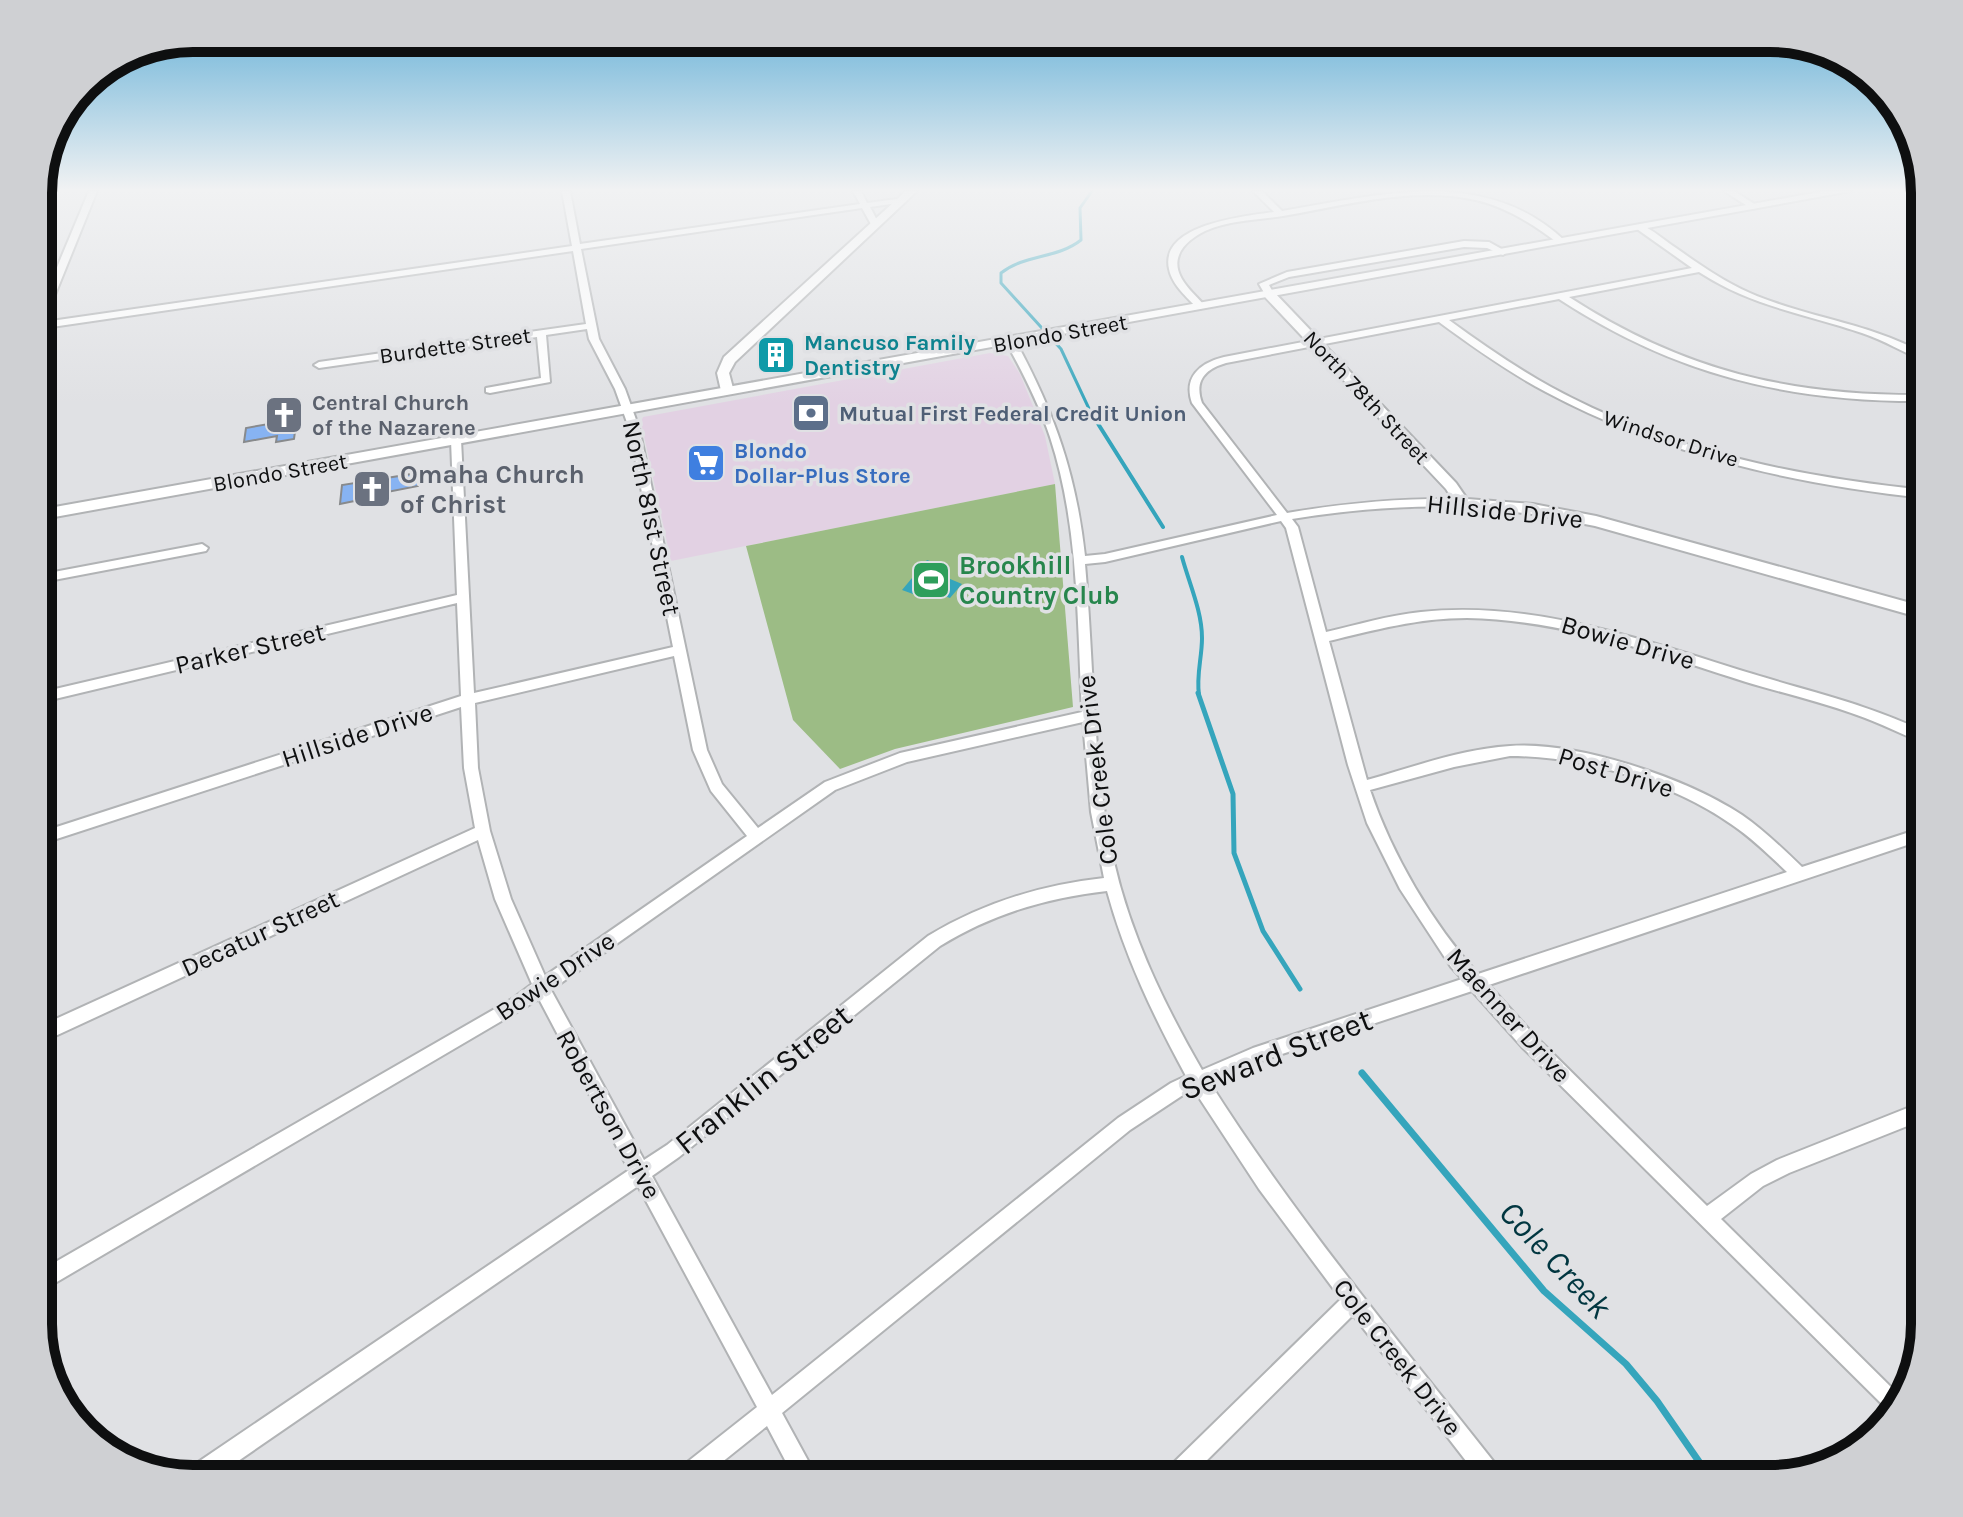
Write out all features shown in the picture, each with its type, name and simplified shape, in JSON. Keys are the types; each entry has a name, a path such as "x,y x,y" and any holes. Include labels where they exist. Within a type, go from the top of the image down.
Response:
{"main road":[{"name":"Blondo Street","path":"52,512 1448,262"}],"street":[{"path":"52,291 64,262"},
{"path":"52,323 468,262"},
{"name":"North 81st Street","path":"579,262 590,326 598,350 628,410 705,762 723,797 756,836"},
{"path":"727,392 723,373 729,360 834,262"},
{"path":"1173,262 1174,269 1201,307"},
{"path":"1691,262 1760,301 1866,329 1911,351"},
{"path":"1315,342 1701,269"},
{"name":"North 78th Street","path":"1269,294 1451,486 1462,503"},
{"path":"1561,296 1619,333 1666,354 1718,371 1818,393 1911,398"},
{"name":"Windsor Drive","path":"1441,319 1499,362 1531,381 1595,413 1652,435 1806,477 1911,492"},
{"name":"Burdette Street","path":"319,365 590,326"},
{"path":"490,390 546,380 541,333"},
{"name":"Cole Creek Drive","path":"1019,340 1060,453 1078,561 1098,818 1112,884 1146,977 1198,1079 1256,1173 1482,1465"},
{"name":"Maenner Drive","path":"1315,342 1207,366 1193,382 1193,393 1293,531 1362,787 1374,823 1405,884 1457,962 1528,1041 1889,1399"},
{"name":"Robertson Drive","path":"456,440 471,768 483,831 503,899 541,988 800,1465"},
{"name":"Hillside Drive","path":"1078,561 1105,558 1284,517 1372,503 1462,503 1533,509 1596,521 1911,609"},
{"path":"52,576 202,548"},
{"name":"Parker Street","path":"52,695 461,598"},
{"name":"Bowie Drive","path":"1321,638 1421,616 1480,614 1547,620 1633,642 1876,716 1911,732"},
{"name":"Hillside Drive","path":"52,834 466,700 681,650"},
{"name":"Bowie Drive","path":"52,1275 405,1072 541,988 830,786 880,765 1088,716"},
{"name":"Post Drive","path":"1362,787 1509,751 1560,753 1660,783 1712,805 1750,830 1800,875"},
{"name":"Decatur Street","path":"52,1030 483,831"},
{"name":"Seward Street","path":"701,1465 1124,1124 1198,1079 1253,1056 1911,838"},
{"name":"Franklin Street","path":"213,1465 641,1173 959,924 1023,898 1112,884"},
{"path":"1707,1218 1757,1180 1783,1166 1911,1116"},
{"path":"1187,1465 1354,1300"}],"shaded area":[{"path":"990,353 1008,356 1020,374 1045,436 1055,484 671,561 641,422 643,417"}],"green space":[{"name":"Brookhill Country Club","path":"1055,484 1073,707 895,749 840,769 793,720 746,546"}],"water":[{"name":"Brookhill Country Club","path":"927,560 949,568 943,576 962,584 950,598 931,591 924,598 902,590"}],"building":[{"name":"Central Church of the Nazarene","path":"299,402 294,439 276,442 277,436 244,442 246,428 269,424 272,406"},
{"name":"Omaha Church of Christ","path":"418,473 418,486 387,492 387,501 369,504 369,498 340,504 342,485"}],"waterway":[{"name":"Cole Creek","path":"1021,262 1001,273 1001,283 1061,349 1090,411"},
{"name":"Cole Creek","path":"1090,411 1163,527"},
{"name":"Cole Creek","path":"1182,557 1198,607 1201,628 1199,695"},
{"name":"Cole Creek","path":"1198,693 1233,794 1234,853 1263,931 1300,989"},
{"name":"Cole Creek","path":"1362,1073 1544,1291 1626,1364 1657,1401 1701,1465"}],"place":[{"name":"Mancuso Family Dentistry","path":"776,355"},
{"name":"Mutual First Federal Credit Union","path":"811,413"},
{"name":"Central Church of the Nazarene","path":"284,415"},
{"name":"Blondo Dollar-Plus Store","path":"706,463"},
{"name":"Omaha Church of Christ","path":"372,489"},
{"name":"Brookhill Country Club","path":"931,580"}]}
